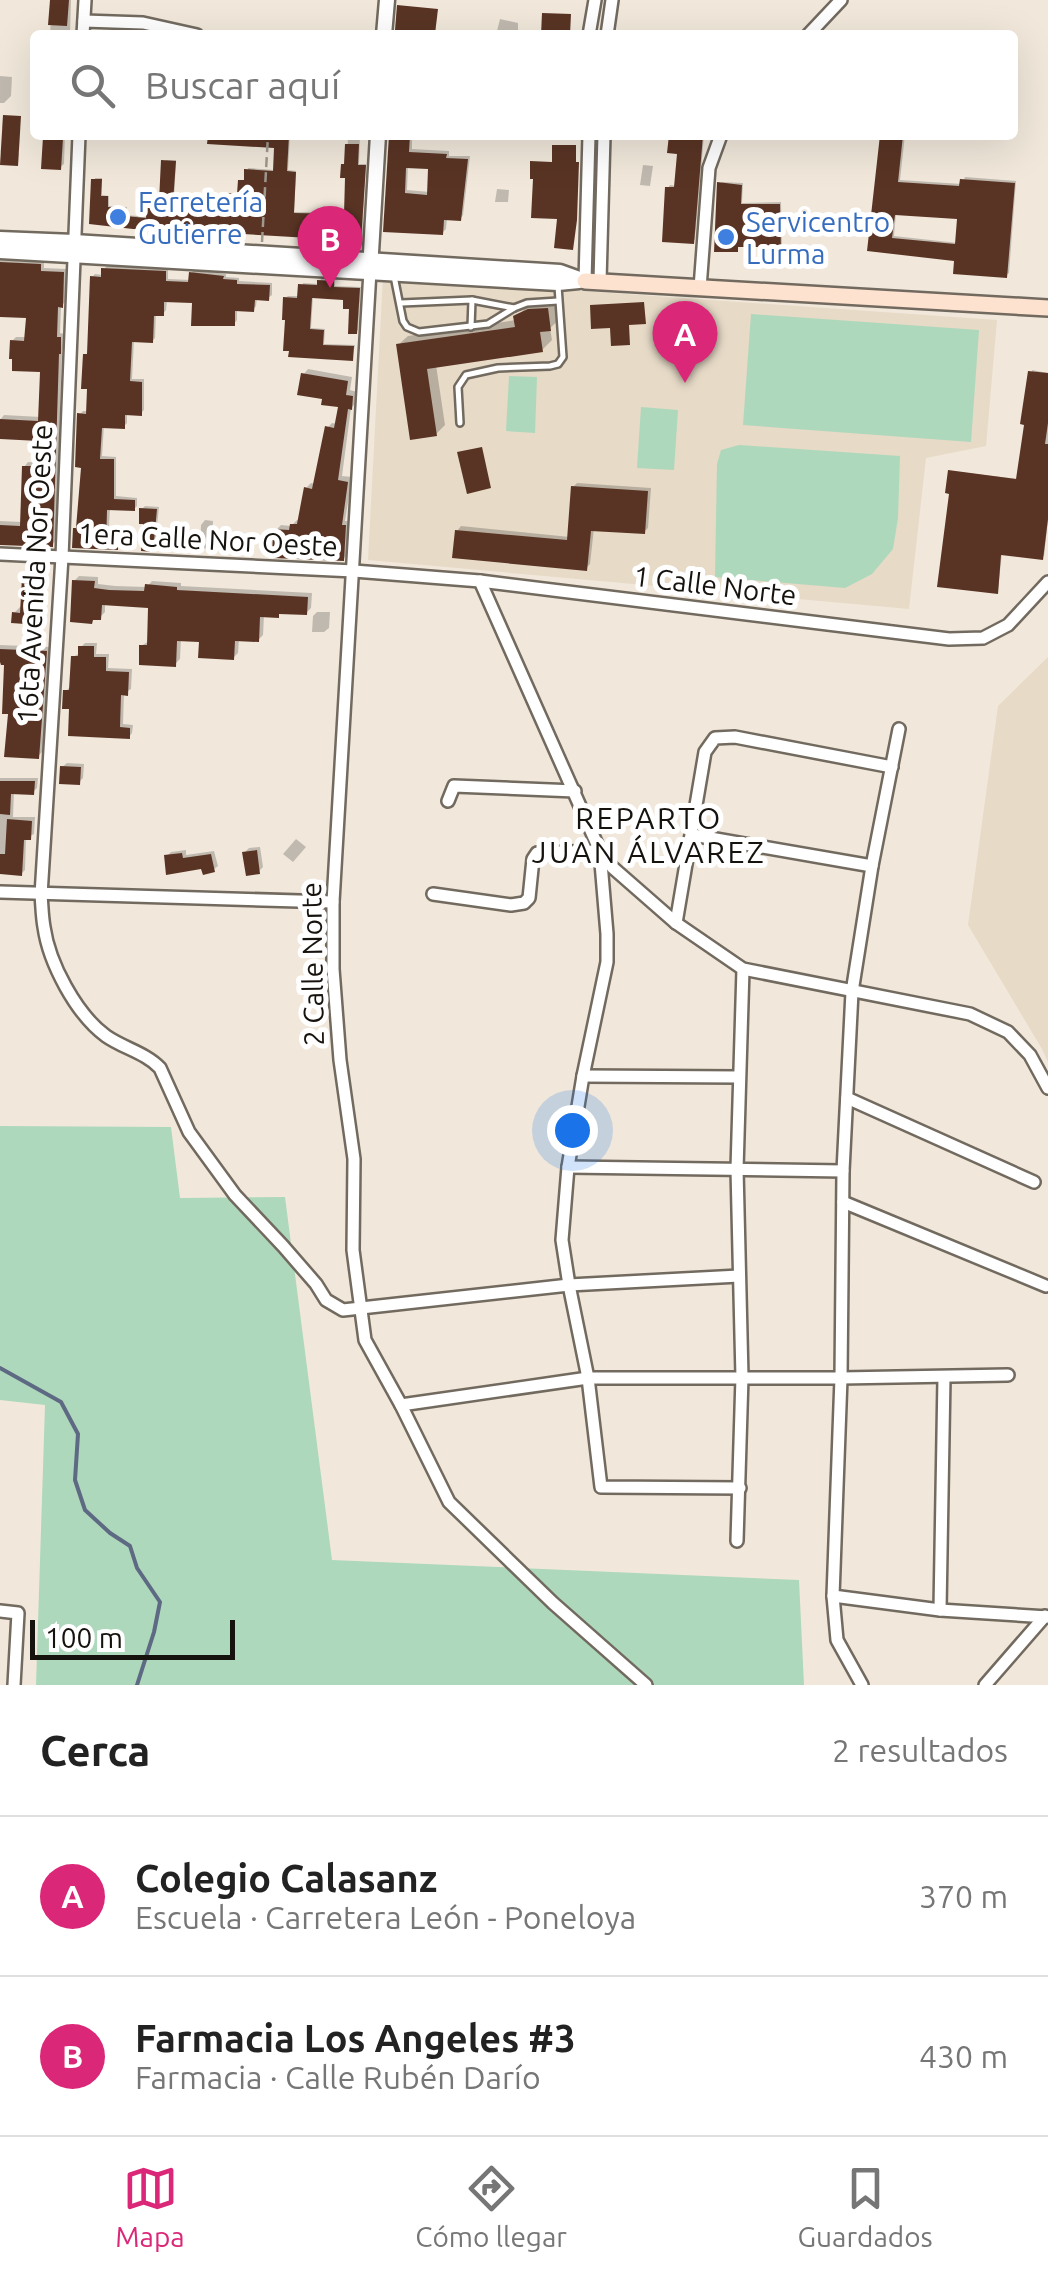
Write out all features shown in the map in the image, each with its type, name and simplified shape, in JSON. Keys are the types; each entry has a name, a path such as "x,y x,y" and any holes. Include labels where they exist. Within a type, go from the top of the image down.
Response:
{"main road":[{"path":"593,281 1048,308"}],"street":[{"path":"83,30 85,0"},
{"path":"384,30 387,0"},
{"path":"590,30 595,0"},
{"path":"608,30 612,0"},
{"path":"813,30 841,0"},
{"path":"84,21 142,23 174,30"},
{"name":"16ta Avenida Nor Oeste","path":"79,140 62,556 41,894 44,930 60,974 82,1015 107,1036 154,1061 189,1132 234,1195 284,1246 326,1300 343,1310 360,1307"},
{"name":"2 Calle Norte","path":"378,140 333,902 340,1060 354,1159 353,1250 365,1340 448,1502 646,1685"},
{"path":"589,140 593,281"},
{"path":"593,281 604,140"},
{"path":"700,288 709,168 719,140"},
{"path":"0,239 74,248 560,272 593,281"},
{"path":"0,252 74,248"},
{"path":"370,265 394,273 558,283 593,281"},
{"name":"1era Calle Nor Oeste","path":"0,554 354,572"},
{"name":"1 Calle Norte","path":"354,572 480,581 949,639 983,638 1008,624 1048,582"},
{"path":"480,581 600,850 612,866 676,924 743,968 970,1014 1008,1032 1030,1055 1048,1088"},
{"path":"862,1685 836,1640 833,1596 843,1171 852,992 898,729"},
{"path":"676,924 705,752 715,738 736,737 892,767"},
{"path":"448,800 454,786 575,791"},
{"path":"692,835 872,866"},
{"path":"433,894 511,905 524,903 529,898 537,853 600,850"},
{"path":"600,850 606,962 568,1167 562,1240 588,1378 600,1487 740,1488"},
{"path":"0,892 333,902"},
{"path":"738,1541 742,1377 737,1169 743,968"},
{"path":"583,1076 739,1077"},
{"path":"847,1098 1034,1182"},
{"path":"568,1167 843,1171"},
{"path":"842,1202 1046,1286"},
{"path":"360,1307 568,1285 739,1276"},
{"path":"401,1406 588,1378 1008,1376"},
{"path":"940,1610 944,1377"},
{"path":"833,1596 940,1610 1046,1616"},
{"path":"0,1611 18,1613 14,1685"},
{"path":"985,1685 1046,1616"}],"lane":[{"path":"394,273 404,320 408,328 419,332 488,324 514,308 558,302"},
{"path":"460,423 458,387 466,376 498,368 558,364 562,357 558,283"},
{"path":"401,303 472,300 514,308"},
{"path":"470,327 472,300"}],"path":[{"path":"262,259 268,140"}],"shaded area":[{"path":"383,277 997,320 986,446 926,458 909,609 368,560"},
{"path":"1048,657 1048,1062 968,925 998,706"}],"green space":[{"path":"751,314 979,330 971,442 743,425"},
{"path":"509,376 537,377 535,433 506,431"},
{"path":"641,407 678,410 674,470 637,468"},
{"path":"739,445 900,456 893,549 872,574 845,588 715,577 717,464 721,450"},
{"path":"0,1126 171,1127 180,1198 285,1197 332,1560 799,1580 804,1685 36,1685 45,1405 0,1400"}],"building":[{"path":"50,0 69,0 67,26 48,25"},
{"path":"397,5 438,9 435,30 395,30"},
{"path":"542,13 571,14 570,30 541,30"},
{"path":"3,115 21,116 18,166 0,165"},
{"path":"43,140 63,140 61,170 41,169"},
{"path":"207,140 289,140 287,171 296,172 294,213 344,214 345,178 340,178 345,144 359,144 358,165 366,165 361,241 89,224 91,179 102,179 101,196 108,196 108,207 126,208 125,216 146,218 147,200 159,201 161,160 176,161 173,202 228,205 228,193 237,194 244,169 273,171 274,148 207,144"},
{"path":"389,140 410,140 409,152 468,159 461,221 444,220 443,235 383,232","holes":["406,168 428,169 427,195 405,193"]},
{"path":"668,140 703,140 694,244 662,242 665,187 674,187 677,154 667,153"},
{"path":"879,140 902,140 898,182 959,186 960,179 1015,183 1007,278 953,274 954,261 867,251","holes":["895,215 957,219 955,244 892,238"]},
{"path":"552,145 576,145 579,162 573,250 554,248 557,219 531,218 530,161 552,162"},
{"path":"717,182 742,185 741,204 780,204 781,252 768,252 768,247 738,247 738,252 714,252"},
{"path":"0,262 41,264 41,271 64,272 63,308 58,307 61,354 53,547 0,545 0,525 20,526 22,466 38,466 39,441 0,439 0,419 38,421 40,372 12,371 10,340 24,341 26,318 0,317"},
{"path":"101,268 166,271 166,281 188,282 189,272 224,276 223,279 237,280 237,284 270,285 269,301 255,300 254,312 235,311 235,326 191,326 192,303 164,302 164,316 154,316 153,343 132,342 130,381 142,382 142,416 125,415 125,429 102,428 100,459 114,459 114,499 135,500 135,511 107,510 106,547 118,550 72,548 81,468 75,467 77,413 86,414 87,389 81,389 83,354 87,354 90,276 101,277"},
{"path":"317,280 334,281 334,287 360,288 357,334 348,334 349,309 343,309 343,300 312,298 310,329 324,330 323,345 354,346 353,361 288,357 289,351 283,351 283,297 297,298 298,284 317,285"},
{"path":"644,302 646,324 629,325 630,345 611,346 610,328 591,329 590,305"},
{"path":"548,308 551,331 540,332 543,352 427,369 437,436 410,440 396,344 515,327 513,316 528,309"},
{"path":"1028,371 1048,373 1048,519 1043,560 1001,555 998,594 937,587 949,494 945,493 948,470 1016,479"},
{"path":"301,373 348,381 346,395 353,396 338,480 348,482 342,525 346,525 344,561 272,558 273,529 289,530 290,524 297,524 304,487 312,489 325,426 334,428 338,407 321,405 322,399 297,395"},
{"path":"482,447 491,488 467,494 457,452"},
{"path":"571,486 648,491 645,534 591,531 587,571 452,558 455,530 567,540"},
{"path":"139,508 157,509 153,552 141,551 143,524 139,524"},
{"path":"22,577 42,578 39,625 11,623 12,612 20,613"},
{"path":"72,580 95,581 94,588 109,590 144,591 145,584 177,590 308,597 307,615 260,617 259,642 235,641 234,660 198,658 199,642 177,641 176,667 139,665 139,645 147,645 148,608 102,605 101,620 93,620 92,624 70,622"},
{"path":"78,646 94,646 94,657 106,657 106,671 129,672 128,696 121,695 120,727 130,728 130,739 68,736 69,709 62,709 63,690 69,690 71,656 78,656"},
{"path":"0,649 47,651 39,759 4,757 8,714 2,714 4,665 0,662"},
{"path":"60,766 81,767 80,785 59,784"},
{"path":"0,781 35,781 34,795 11,794 10,815 0,814"},
{"path":"7,819 32,821 31,840 24,840 22,876 0,874"},
{"path":"257,850 260,874 246,876 242,852"},
{"path":"182,853 183,858 211,854 215,872 203,875 201,869 166,875 164,855"}],"waterway":[{"path":"0,1368 61,1402 78,1434 75,1480 85,1510 130,1546 137,1568 160,1602 137,1685"}],"place":[{"name":"Ferretería Gutierre","path":"118,217"},
{"name":"Servicentro Lurma","path":"726,237"},
{"name":"Farmacia Los Angeles #3","path":"330,288"},
{"name":"Colegio Calasanz","path":"685,383"}],"district":[{"name":"REPARTO JUAN ÁLVAREZ","path":"649,835"}]}
